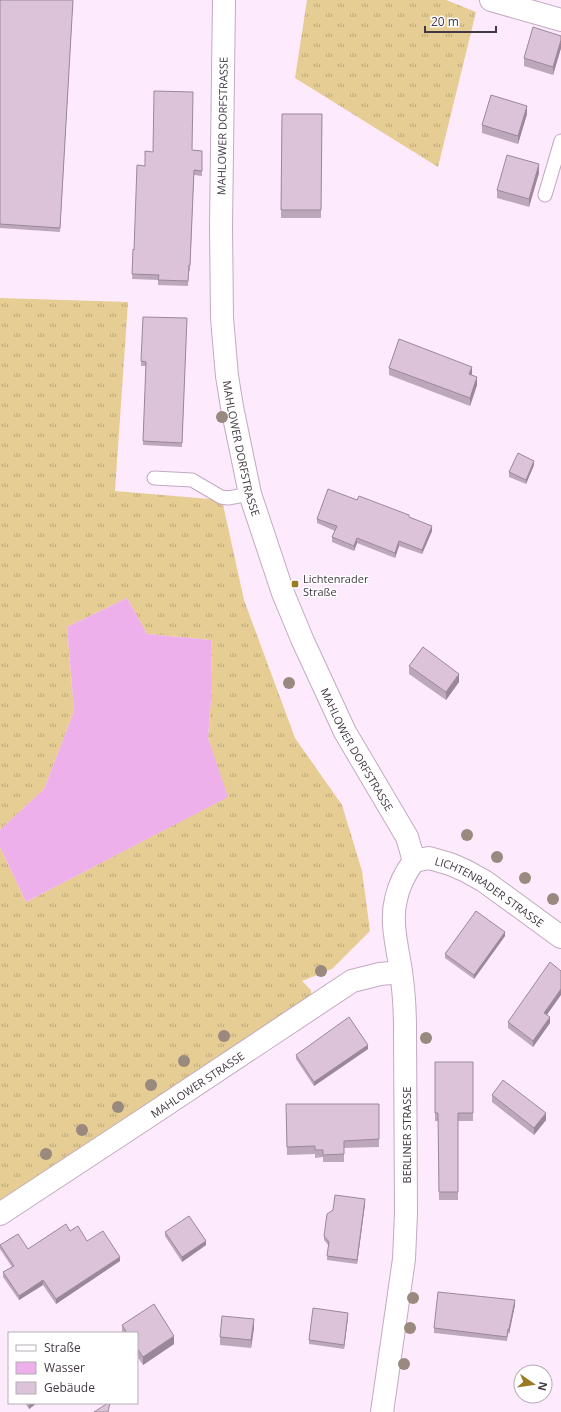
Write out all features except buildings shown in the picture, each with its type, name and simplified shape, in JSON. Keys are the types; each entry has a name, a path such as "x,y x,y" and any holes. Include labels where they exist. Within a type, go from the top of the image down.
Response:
{"street":[{"name":"MAHLOWER DORFSTRASSE","path":"224,0 221,226 222,318 227,376 250,494 283,593 302,639 345,732 407,837 414,861"},
{"path":"491,0 561,20"},
{"name":"LICHTENRADER STRASSE","path":"414,861 429,858 450,864 466,871 484,881 561,937"},
{"name":"BERLINER STRASSE","path":"382,1412 404,1259 406,1213 406,1030 395,927 396,900 404,875 414,861"},
{"name":"MAHLOWER STRASSE","path":"0,1214 352,981 380,974 401,972"}],"lane":[{"path":"545,195 561,141"},
{"path":"154,478 192,480 228,498 250,494"}],"green space":[{"path":"307,0 446,0 476,12 438,167 295,78"},
{"path":"0,298 128,302 115,491 222,500 244,600 295,738 342,805 362,871 370,931 332,969 302,981 311,990 312,1000 0,1203 0,847 26,902 227,797 208,738 212,686 211,640 147,634 127,598 67,627 74,711 44,789 0,830"}],"water":[{"path":"127,598 147,634 211,640 212,686 208,738 228,797 26,902 0,847 0,830 44,789 74,711 67,627"}],"place":[{"name":"Lichtenrader Straße","path":"295,584"}]}
